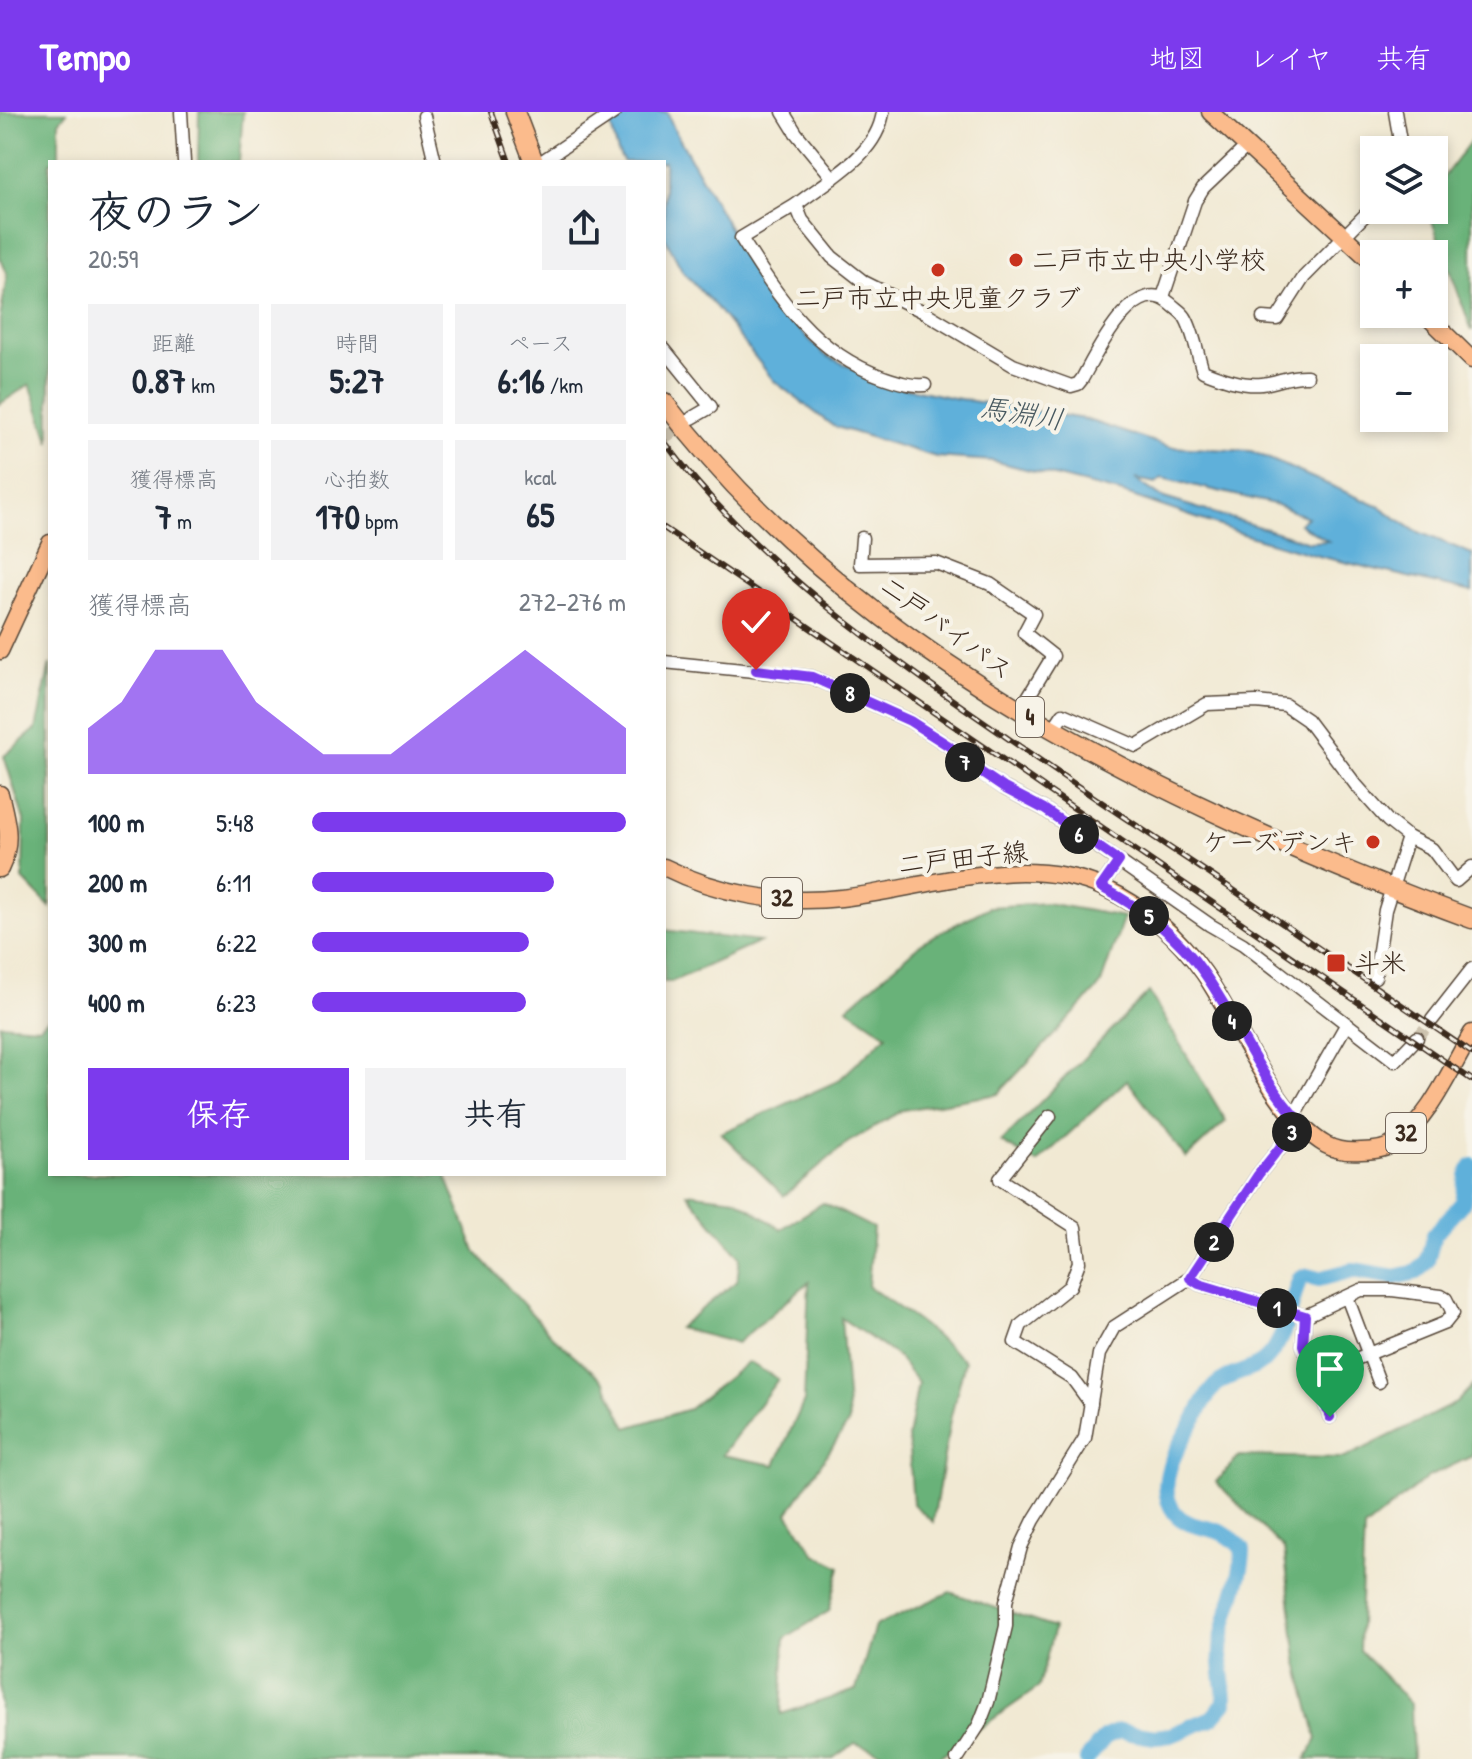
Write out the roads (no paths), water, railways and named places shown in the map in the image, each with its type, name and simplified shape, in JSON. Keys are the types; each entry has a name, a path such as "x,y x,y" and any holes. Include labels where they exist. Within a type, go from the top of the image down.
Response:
{"highway":[{"path":"515,112 533,160"},
{"name":"二戸バイパス","path":"666,404 720,472 776,527 858,597 1019,712 1183,800 1392,890 1472,919"}],"main road":[{"path":"1210,112 1360,250"},
{"path":"1439,328 1472,360"},
{"path":"0,651 48,547"},
{"path":"0,794 9,834 0,869"},
{"name":"二戸田子線","path":"666,868 717,889 745,895 808,900 840,898 976,876 1035,872 1070,877 1101,887 1155,920 1182,944 1205,973 1253,1057 1297,1119 1323,1143 1335,1149 1370,1151 1395,1143 1413,1126 1440,1089 1472,1033"}],"street":[{"path":"181,112 184,160"},
{"path":"544,160 615,112"},
{"path":"783,112 833,178"},
{"path":"883,112 880,128 871,142 833,178 796,205 741,238 791,314 833,353 869,372 910,386 925,385"},
{"path":"1395,112 1399,136"},
{"path":"424,116 435,160"},
{"path":"1163,297 1195,201 1203,188 1246,147"},
{"path":"796,205 802,220 832,257 864,282 924,312 1013,365 1071,386 1082,379 1113,324 1123,314 1153,296 1163,297 1185,317 1203,371 1228,381 1259,385 1290,375 1307,376"},
{"path":"1263,318 1277,319 1304,277 1360,222"},
{"path":"666,351 711,407 692,418"},
{"path":"862,538 860,564 936,563 990,584 1034,614 1024,633 1053,656 1019,712"},
{"path":"666,662 812,677 920,727 1004,788 1044,809 1210,925 1243,944 1395,1061 1417,1038"},
{"path":"1053,729 1063,714 1136,746 1207,704 1256,702 1285,705 1307,720 1356,785 1388,821 1408,837 1432,849 1456,881 1472,867"},
{"path":"1375,977 1385,910 1408,837"},
{"path":"1101,887 1119,861"},
{"path":"1432,1020 1472,969"},
{"path":"957,1759 979,1725 988,1702 1006,1626 1006,1602 1021,1547 1034,1520 1085,1438 1099,1354 1114,1327 1190,1278 1297,1119 1346,1025"},
{"path":"1050,1116 1000,1179 1075,1227 1079,1262 1070,1286 1021,1325 1015,1342 1072,1378 1091,1404"},
{"path":"1190,1278 1199,1284 1305,1316 1361,1290 1392,1290 1446,1299 1453,1313 1445,1323 1314,1376"},
{"path":"1347,1297 1379,1382"},
{"path":"1305,1316 1303,1345 1330,1417"}],"water":[{"name":"馬淵川","path":"607,112 667,112 750,265 785,315 825,355 884,383 1084,419 1170,447 1251,451 1380,507 1414,530 1472,554 1472,592 1314,555 1123,493 993,461 936,457 833,426 774,381 715,306 683,272 666,240 666,160 623,160","holes":["1162,478 1274,504 1307,517 1299,524 1328,541 1309,542 1161,497 1135,479 1156,483"]}],"waterway":[{"path":"1087,1759 1105,1737 1119,1731 1155,1737 1171,1735 1212,1718 1225,1703 1221,1649 1243,1550 1225,1535 1182,1519 1175,1513 1166,1489 1176,1451 1207,1397 1221,1381 1256,1366 1268,1357 1284,1329 1300,1278 1319,1279 1353,1270 1395,1277 1417,1272 1427,1261 1434,1235 1463,1202 1467,1176 1472,1166"}],"tunnel":[{"path":"666,437 687,422"},
{"path":"1417,1038 1432,1020"}],"railway":[{"path":"491,112 508,160"},
{"path":"666,443 703,489 746,534 791,576 888,654 1472,1053"},
{"path":"666,529 1472,1080"}],"place":[{"name":"二戸市立中央小学校","path":"1016,260"},
{"name":"二戸市立中央児童クラブ","path":"938,270"},
{"name":"ケーズデンキ","path":"1373,842"},
{"name":"斗米","path":"1336,963"}]}
